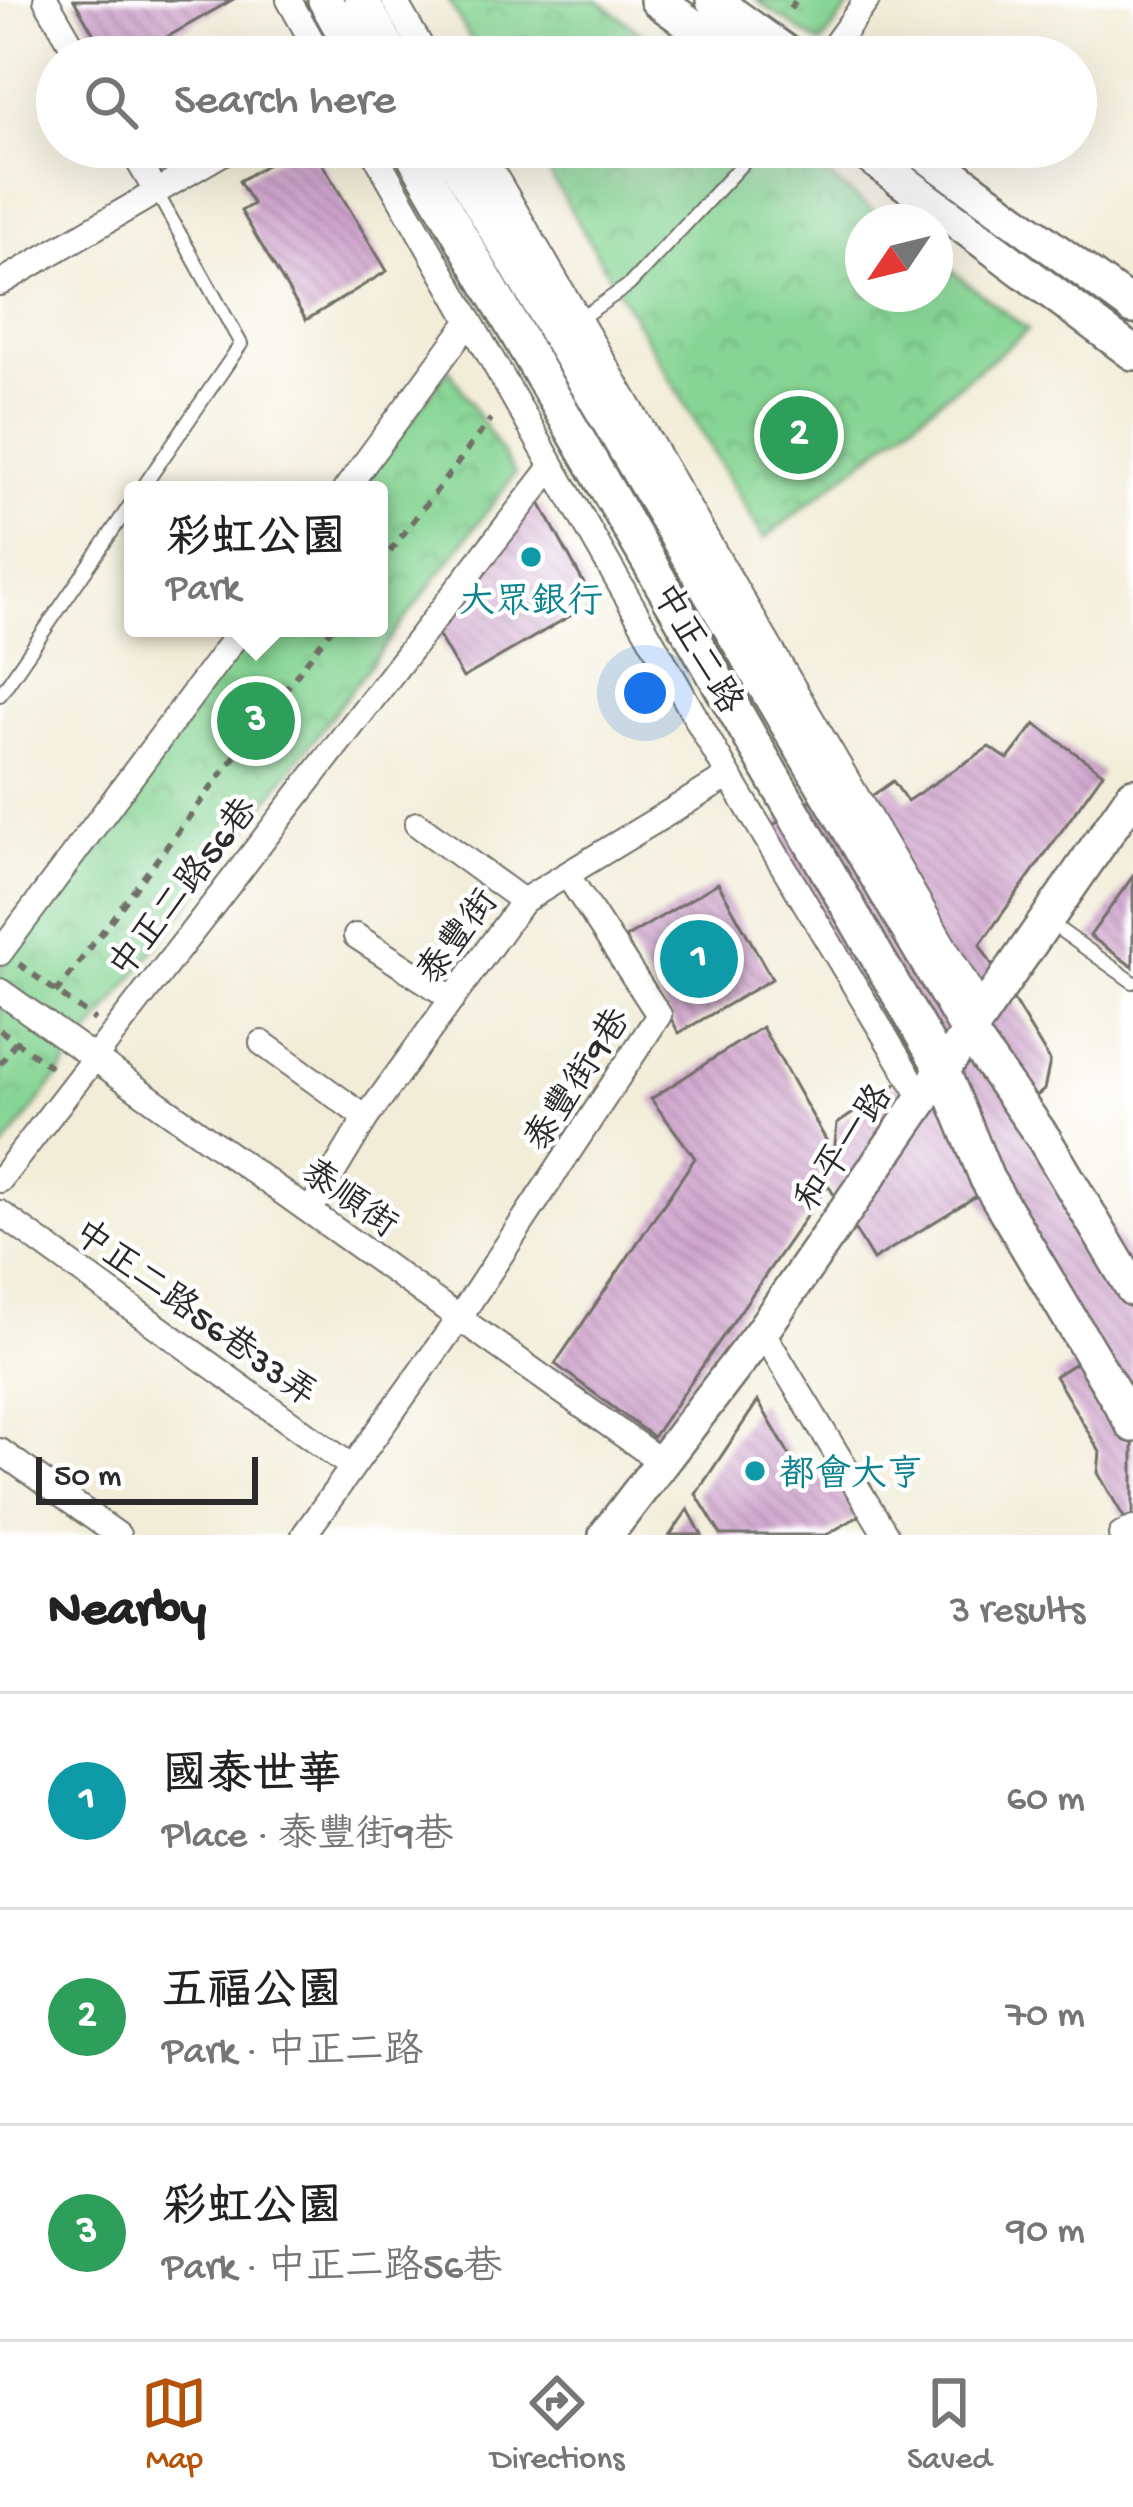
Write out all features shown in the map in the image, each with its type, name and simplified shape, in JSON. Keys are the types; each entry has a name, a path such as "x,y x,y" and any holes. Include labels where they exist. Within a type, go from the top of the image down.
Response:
{"street":[{"path":"46,0 67,36"},
{"path":"289,0 309,36"},
{"path":"325,0 346,36"},
{"path":"361,0 382,36"},
{"path":"394,0 415,36"},
{"path":"657,0 713,8 758,36"},
{"path":"841,36 867,0"},
{"path":"713,8 726,36"},
{"path":"142,168 157,193"},
{"path":"0,283 198,168"},
{"name":"中正二路","path":"383,168 729,776 922,1098 983,1172 1133,1425"},
{"name":"中正二路","path":"422,168 942,1069 983,1172"},
{"name":"中正二路","path":"461,168 1133,1288"},
{"name":"中正二路","path":"490,168 975,1021"},
{"path":"885,168 1133,353"},
{"path":"944,168 1133,307"},
{"path":"352,481 469,322"},
{"name":"中正二路56巷","path":"0,1180 551,467"},
{"path":"1,952 235,637"},
{"name":"泰豐街","path":"310,1211 366,1118 523,902 729,776"},
{"name":"和平一路","path":"606,1535 762,1331 1133,795"},
{"path":"417,824 523,902"},
{"name":"泰豐街9巷","path":"458,1318 659,1015 568,877"},
{"path":"356,936 452,999"},
{"name":"泰順街","path":"0,991 660,1461"},
{"path":"262,1042 366,1118"},
{"name":"中正二路56巷33弄","path":"0,1214 352,1467"},
{"path":"304,1535 458,1318"},
{"path":"762,1331 886,1535"},
{"path":"0,1451 118,1535"},
{"path":"1120,1535 1133,1528"}],"lane":[{"path":"577,320 629,285 738,168"},
{"path":"147,481 241,344 157,193"},
{"path":"0,695 124,514"},
{"path":"1045,920 1133,982"}],"path":[{"path":"790,9 796,0"},
{"path":"388,554 491,419"},
{"path":"56,993 325,637"},
{"path":"1,952 113,1032"},
{"path":"0,1030 74,1083"},
{"path":"0,1064 16,1041"}],"green space":[{"path":"448,0 598,0 645,36 469,36"},
{"path":"756,0 854,0 828,36 808,36"},
{"path":"546,168 817,168 864,204 845,204 845,312 953,312 953,272 1028,330 764,539"},
{"path":"449,369 515,474 0,1153 0,968 248,637 388,637 388,481 366,481"}],"building":[{"path":"74,0 232,0 169,36 95,36"},
{"path":"261,168 325,168 387,271 306,320 241,211 253,204 239,181"},
{"name":"大眾銀行","path":"540,503 594,602 463,678 437,633 526,513"},
{"path":"1035,724 1103,773 980,945 1050,1061 1044,1090 1033,1099 1133,1265 1133,1533 1098,1473 1100,1452 1055,1376 1077,1362 978,1195 873,1260 828,1185 653,1437 555,1364 695,1158 651,1099 762,1027 834,1154 837,1124 914,1072 758,835 850,775 866,800 893,781 907,801 989,747 1008,759"},
{"path":"1133,876 1133,967 1090,936"},
{"path":"718,883 772,979 679,1033 625,938"},
{"name":"都會大亨","path":"758,1401 804,1480 835,1463 864,1513 826,1535 721,1535 696,1494"},
{"path":"688,1509 702,1535 670,1535"}],"place":[{"name":"五福公園","path":"799,435"},
{"name":"大眾銀行","path":"531,557"},
{"name":"彩虹公園","path":"256,721"},
{"name":"國泰世華","path":"699,959"},
{"name":"都會大亨","path":"755,1471"}]}
